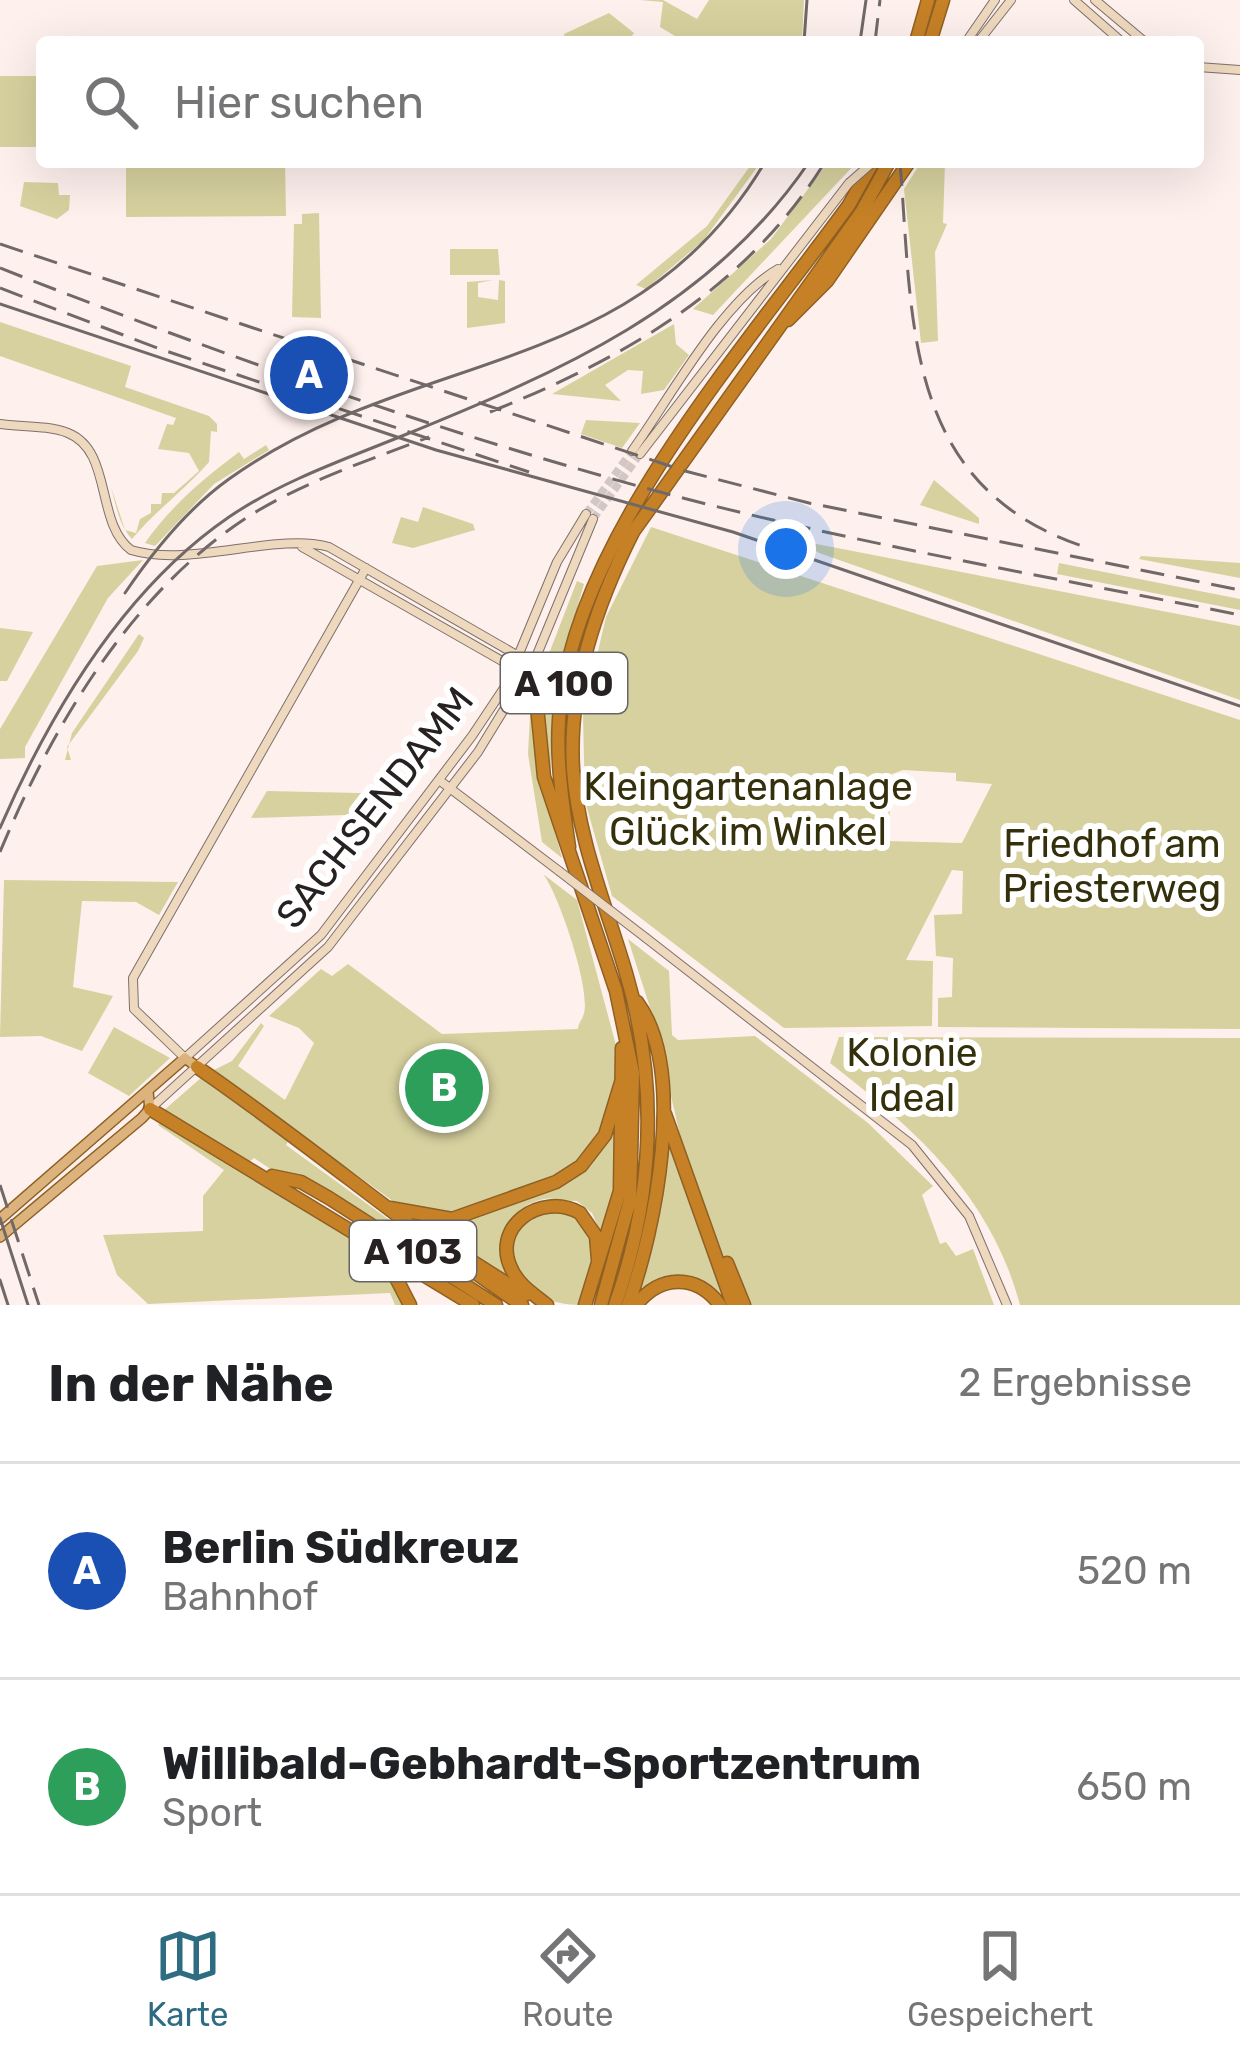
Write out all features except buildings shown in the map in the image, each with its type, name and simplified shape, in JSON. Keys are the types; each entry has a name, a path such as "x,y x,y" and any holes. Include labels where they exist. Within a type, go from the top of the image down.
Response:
{"highway":[{"path":"918,36 928,0"},
{"path":"932,36 943,0"},
{"name":"A 100","path":"601,1305 623,1237 634,1165 634,1088 622,1011 569,847 559,777 560,701 600,566 668,457 849,205 870,168"},
{"name":"A 100","path":"615,1305 636,1240 649,1150 644,1049 579,818 573,732 581,667 608,584 633,532 782,324 885,168"},
{"path":"782,324 801,314 816,295 905,168"},
{"path":"536,696 544,777 569,847"},
{"path":"632,996 648,1018 662,1105 733,1305"},
{"path":"585,1305 620,1191 622,1011"},
{"name":"A 103","path":"187,1063 385,1206 452,1261 521,1305"},
{"path":"385,1206 452,1219 556,1182 581,1166 605,1135 623,1076"},
{"path":"148,1101 473,1305"},
{"path":"632,1305 658,1184 662,1105"},
{"name":"A 103","path":"259,1173 305,1184 496,1305"},
{"path":"693,1198 744,1305"},
{"path":"544,1305 510,1266 508,1238 530,1210 556,1205 584,1217 596,1236 596,1273"},
{"path":"403,1221 544,1305"},
{"path":"359,1233 393,1272 410,1305"},
{"path":"632,1305 657,1285 681,1281 701,1287 719,1305"}],"main road":[{"name":"SACHSENDAMM","path":"0,1237 122,1136 148,1101 187,1063"},
{"name":"SACHSENDAMM","path":"0,1220 112,1124 148,1101"},
{"path":"112,1124 122,1136"},
{"path":"56,1173 63,1185"}],"street":[{"path":"970,36 995,0"},
{"path":"983,36 1012,0"},
{"path":"1074,0 1115,36"},
{"path":"1094,0 1138,36"},
{"path":"1095,18 1105,8"},
{"path":"1204,68 1240,70"},
{"path":"636,453 779,268 866,168"},
{"path":"0,424 62,431 80,441 92,457 118,538 135,551 324,545 526,677"},
{"name":"SACHSENDAMM","path":"148,1101 248,1002 308,947 440,780 515,668 554,571 589,517 526,677 451,788 318,957 257,1012 187,1063"},
{"path":"554,571 567,576"},
{"path":"363,572 520,657 536,696"},
{"path":"187,1063 134,1009 133,978 363,572"},
{"path":"440,780 923,1156 980,1234 1007,1305"},
{"path":"308,947 318,957"},
{"path":"248,1002 257,1012"}],"green space":[{"path":"640,0 663,0 697,19 709,0 804,0 802,36 675,36 660,27 663,2"},
{"path":"609,13 634,33 632,36 564,34"},
{"path":"0,76 36,76 36,147 0,147"},
{"path":"126,168 285,168 286,216 126,217"},
{"path":"749,168 757,168 703,241 646,289 636,285 707,226"},
{"path":"824,168 851,168 713,315 693,309 771,239"},
{"path":"917,168 945,168 943,223 947,224 935,252 938,341 921,343 904,189"},
{"path":"24,182 58,183 59,195 70,195 69,210 57,219 20,206"},
{"path":"319,213 321,318 292,317 294,224 302,224 302,214"},
{"path":"450,249 498,249 500,275 450,275"},
{"path":"493,280 478,283 478,297 498,300 499,280 505,281 505,323 467,328 467,282"},
{"path":"0,322 131,366 125,387 209,416 217,424 217,432 211,431 209,462 132,539 125,530 136,533 140,519 151,513 151,504 161,504 162,493 174,493 199,471 189,453 158,449 167,424 173,425 176,418 0,356"},
{"path":"674,324 676,344 689,355 664,390 641,394 643,371 628,370 605,385 621,401 552,394"},
{"path":"586,420 640,423 622,448 581,434"},
{"path":"266,445 269,450 214,484 155,546 145,543 176,505 213,472 239,452 244,459"},
{"path":"934,480 979,518 979,524 920,505"},
{"path":"423,507 473,524 475,530 413,548 392,543 401,517 418,522"},
{"path":"651,527 1240,720 1240,1029 938,1027 938,998 952,997 953,958 936,956 934,915 962,914 963,871 952,870 906,960 933,961 932,1026 784,1028 612,896 585,801 583,715 606,617","holes":["903,770 956,773 956,781 992,784 962,843 888,841 892,774"]},
{"path":"801,541 1240,626 1240,700 819,553"},
{"path":"1139,559 1240,563 1240,578"},
{"path":"143,560 108,598 25,747 25,758 0,759 0,729 97,566"},
{"path":"1059,563 1240,599 1240,610 1057,574"},
{"path":"577,581 584,584 555,686 550,781 538,682"},
{"path":"0,628 33,632 7,681 0,681"},
{"path":"139,634 144,638 138,651 69,744"},
{"path":"531,696 538,768 562,858 542,842 528,754"},
{"path":"267,791 405,794 376,814 251,818"},
{"path":"543,874 577,900 617,1049 616,1086 595,1146 559,1178 463,1214 404,1209 212,1071 232,1061 261,1023 264,1026 238,1066 285,1100 314,1043 299,1028 269,1016 321,969 332,976 348,964 442,1034 578,1029 585,1001 578,963"},
{"path":"4,880 178,882 159,915 136,902 82,901 73,987 113,996 82,1051 41,1036 0,1037"},
{"path":"628,939 669,971 672,1035 678,1040 755,1036 868,1123 933,1186 922,1195 940,1244 946,1242 956,1256 973,1249 994,1305 746,1305 692,1188 653,1017"},
{"path":"114,1027 170,1058 129,1096 88,1073"},
{"name":"Kolonie Ideal","path":"839,1037 1240,1038 1240,1305 1020,1305 1007,1266 970,1198 920,1140 830,1063"},
{"path":"202,1077 290,1138 286,1145 501,1301 318,1184 275,1172 254,1158 249,1162 162,1112"},
{"path":"619,1120 617,1179 603,1238 592,1213 577,1201 550,1198 528,1205 505,1231 502,1254 509,1278 419,1220 440,1223 568,1178"},
{"path":"161,1121 362,1242 386,1267 406,1305 395,1305 390,1293 148,1304 117,1275 103,1235 203,1231 203,1196 224,1170 158,1125"},
{"path":"668,1136 729,1305 687,1279 639,1289"},
{"path":"552,1207 581,1218 596,1249 581,1305 555,1302 535,1291 510,1249 523,1219"}],"tunnel":[{"path":"586,514 632,451"},
{"path":"593,519 640,454"}],"tram line":[{"path":"804,36 807,0"},
{"path":"861,36 866,0"},
{"path":"125,593 199,503 229,479 300,437 587,324 652,286 712,233 761,168"},
{"path":"0,828 42,741 94,656 156,580 191,546 249,504 291,482 518,387 627,330 726,257 770,213 804,168"},
{"path":"0,304 436,450 733,532 1240,706"},
{"path":"0,1218 28,1305"},
{"path":"0,1280 8,1305"}],"railway":[{"path":"876,36 880,0"},
{"path":"490,412 588,368 678,314 758,247 821,168"},
{"path":"900,168 916,337 928,390 949,439 979,482 1023,518 1082,546"},
{"path":"0,244 685,471 809,503 1240,590"},
{"path":"0,268 332,391 671,495 812,529 1240,615"},
{"path":"0,288 160,349 529,472"},
{"path":"0,852 73,706 137,616 174,576 215,541 279,499 429,437"},
{"path":"0,1185 39,1305"}],"place":[{"name":"Berlin Südkreuz","path":"309,375"},
{"name":"Willibald-Gebhardt-Sportzentrum","path":"444,1088"}],"park label":[{"name":"Kleingartenanlage Glück im Winkel","path":"748,810"},
{"name":"Friedhof am Priesterweg","path":"1112,866"}]}
